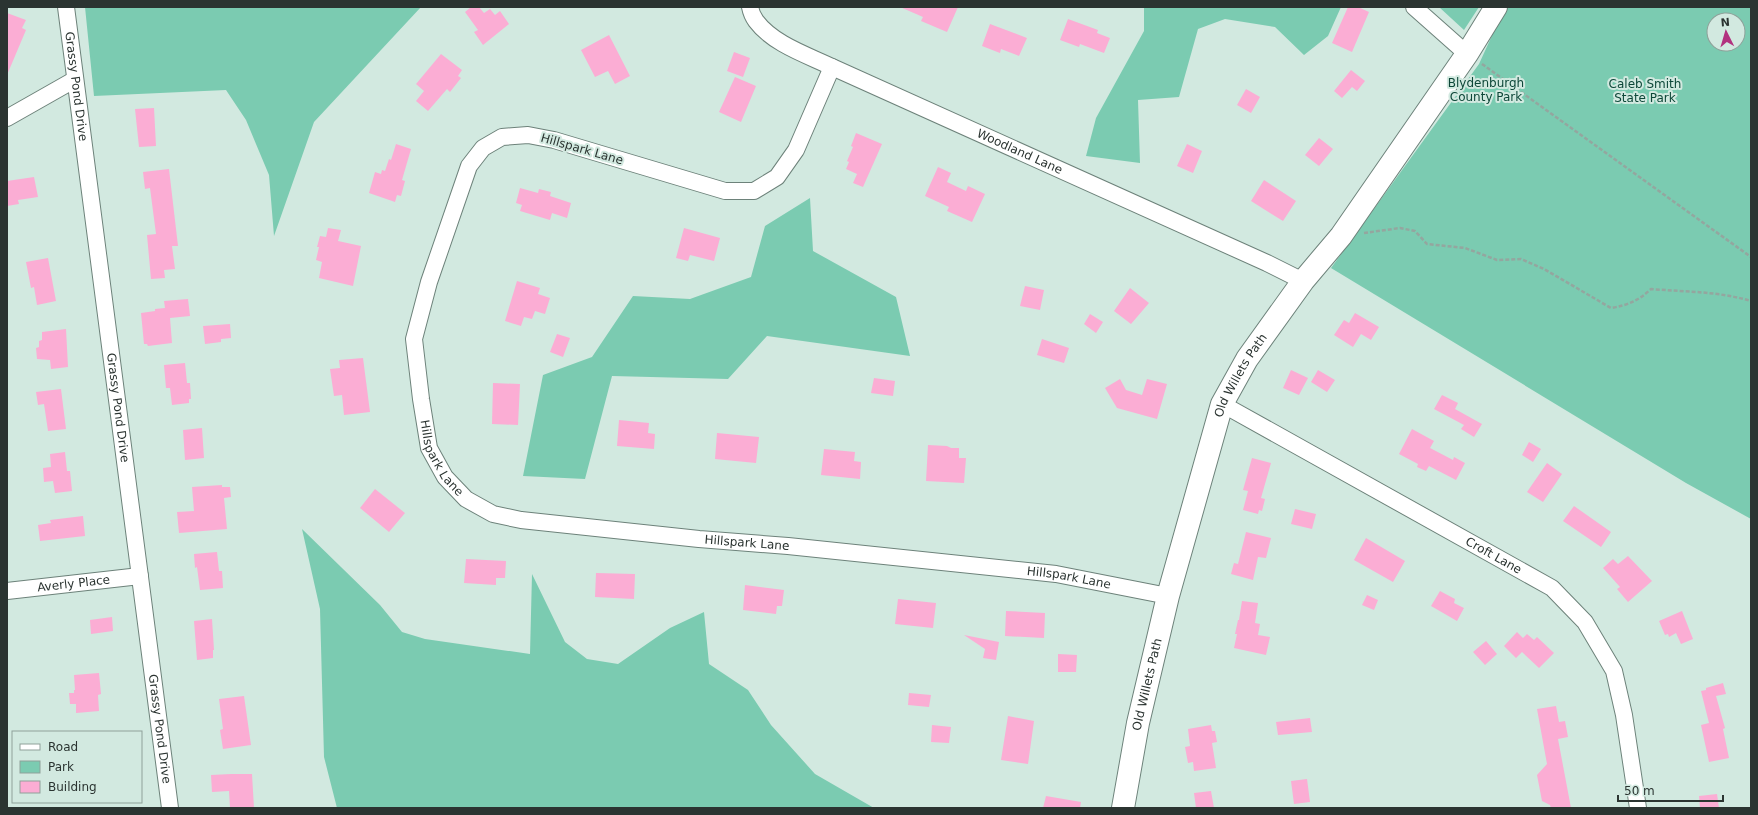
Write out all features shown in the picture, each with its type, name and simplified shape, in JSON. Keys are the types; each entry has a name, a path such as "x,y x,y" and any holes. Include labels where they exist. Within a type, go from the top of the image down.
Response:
{"main road":[{"name":"Old Willets Path","path":"1123,808 1138,723 1168,596 1222,404 1247,359 1304,281 1339,240 1467,54 1496,7"}],"street":[{"name":"Grassy Pond Drive","path":"66,7 74,80 170,808"},
{"name":"Woodland Lane","path":"750,7 755,20 768,34 785,44 832,67 1304,281"},
{"path":"1414,7 1467,54"},
{"name":"Hillspark Lane","path":"832,67 796,150 777,177 754,191 725,191 554,140 528,135 502,137 483,148 469,166 429,282 414,339 421,399 429,448 445,477 466,499 493,514 521,520 1056,574 1168,596"},
{"path":"7,118 74,80"},
{"name":"Croft Lane","path":"1222,404 1552,588 1585,622 1614,671 1624,715 1638,808"},
{"name":"Averly Place","path":"7,591 140,576"}],"path":[{"path":"1467,54 1751,257"},
{"path":"1339,240 1374,231 1400,228 1415,231 1427,244 1465,248 1497,260 1521,260 1544,269 1611,308 1627,306 1643,297 1651,289 1700,291 1732,296 1751,301"}],"green space":[{"path":"85,7 421,7 314,122 274,236 269,175 246,120 226,90 94,96"},
{"path":"1144,7 1341,7 1328,36 1304,55 1275,27 1225,19 1198,29 1179,97 1138,100 1140,163 1086,156 1096,118 1144,31"},
{"path":"1439,7 1479,7 1464,30"},
{"path":"1505,7 1751,7 1751,519 1686,483 1331,268 1479,64"},
{"path":"810,198 813,251 896,297 910,356 767,336 728,379 612,376 585,479 523,476 543,375 592,357 633,296 690,299 751,277 765,226"},
{"path":"302,529 380,605 402,632 425,639 530,654 532,574 565,642 587,659 618,664 670,628 704,612 709,664 748,690 771,725 815,774 874,808 337,808 324,757 320,609"}],"building":[{"path":"471,7 479,7 484,13 490,9 495,15 500,11 509,24 483,45 474,32 478,30 465,12"},
{"path":"900,7 958,7 947,32 921,21 923,17"},
{"path":"1348,7 1358,7 1369,12 1352,52 1332,43"},
{"path":"7,13 26,20 22,28 26,30 7,75"},
{"path":"1068,19 1098,30 1097,33 1110,38 1104,53 1080,44 1079,47 1060,40"},
{"path":"990,24 1027,38 1019,56 1001,49 1000,53 982,46"},
{"path":"609,35 630,76 615,84 608,71 595,77 581,50"},
{"path":"734,52 750,58 743,77 727,71"},
{"path":"441,54 462,70 458,76 461,78 450,92 447,89 428,111 416,101 424,91 416,84"},
{"path":"1351,70 1365,81 1357,91 1352,87 1342,98 1334,91"},
{"path":"735,77 756,86 741,122 719,112"},
{"path":"1246,89 1260,97 1251,113 1237,105"},
{"path":"154,108 156,146 139,147 135,109"},
{"path":"856,133 882,144 863,187 853,183 857,174 846,169 849,162 847,161 853,147 851,146"},
{"path":"1319,138 1333,149 1319,166 1305,155"},
{"path":"396,144 411,149 402,180 405,181 401,196 397,195 395,202 369,193 375,172 381,174 382,170 385,171 389,159 391,160"},
{"path":"1187,144 1202,151 1193,173 1177,166"},
{"path":"938,167 951,173 947,182 966,191 968,186 985,194 972,222 947,211 949,207 925,196"},
{"path":"169,169 178,246 172,246 175,269 164,270 165,278 151,279 147,235 156,234 150,188 145,189 143,172"},
{"path":"34,177 38,197 18,200 19,204 7,206 7,181"},
{"path":"1264,180 1296,201 1283,221 1251,201"},
{"path":"520,188 538,193 539,189 551,192 550,196 571,203 567,218 552,213 550,220 520,211 522,205 516,203"},
{"path":"328,228 341,230 338,241 361,246 353,286 319,278 322,262 316,260 319,247 317,247 320,236 326,237"},
{"path":"684,228 720,238 714,261 690,255 688,261 676,258"},
{"path":"48,258 56,301 37,305 34,287 31,288 26,262"},
{"path":"517,281 540,288 538,294 550,298 545,314 535,311 532,319 524,317 521,326 505,321"},
{"path":"1025,286 1044,290 1040,310 1020,306"},
{"path":"1130,288 1149,303 1131,324 1114,311"},
{"path":"188,299 190,316 170,318 172,343 148,346 147,344 144,344 141,313 165,308 164,301"},
{"path":"1355,313 1379,327 1371,340 1361,334 1353,347 1334,335 1344,320 1349,323"},
{"path":"1090,314 1103,322 1096,333 1084,324"},
{"path":"230,324 231,338 221,339 221,342 205,344 203,326"},
{"path":"66,329 68,367 51,369 50,360 37,359 36,348 39,347 39,341 42,340 42,332"},
{"path":"557,334 570,338 563,357 550,352"},
{"path":"1042,339 1069,348 1064,363 1037,355"},
{"path":"363,358 370,412 344,415 342,395 334,396 330,369 340,368 339,360"},
{"path":"185,363 187,383 190,383 191,399 189,399 189,403 172,405 170,388 166,388 164,365"},
{"path":"1291,370 1308,378 1299,395 1283,388"},
{"path":"1318,370 1335,380 1327,392 1311,382"},
{"path":"874,378 895,381 893,396 871,393"},
{"path":"1120,379 1126,390 1142,395 1147,379 1167,384 1157,419 1117,408 1105,388"},
{"path":"493,383 520,384 518,425 492,424"},
{"path":"61,389 66,429 48,431 44,404 38,405 36,392"},
{"path":"1442,395 1458,403 1455,409 1482,424 1474,437 1461,429 1464,425 1434,409"},
{"path":"619,420 649,423 648,433 655,434 654,449 617,446"},
{"path":"202,428 204,458 185,460 183,430"},
{"path":"1412,429 1434,441 1430,448 1453,460 1454,457 1465,463 1456,480 1429,466 1426,471 1417,467 1418,464 1399,454"},
{"path":"717,433 759,437 756,463 715,459"},
{"path":"1529,442 1541,449 1533,462 1522,455"},
{"path":"928,445 959,448 959,458 966,458 964,483 926,481"},
{"path":"824,449 855,452 854,461 861,462 860,479 821,475"},
{"path":"65,452 67,471 70,471 72,491 55,493 53,481 44,482 43,468 51,467 50,454"},
{"path":"1252,458 1271,463 1261,498 1265,499 1262,511 1259,510 1258,514 1243,510 1248,491 1243,490"},
{"path":"1547,463 1562,474 1543,502 1527,492"},
{"path":"222,485 222,487 230,487 231,497 224,498 227,529 179,533 177,512 194,511 192,487"},
{"path":"375,489 405,513 389,532 360,508"},
{"path":"1574,506 1611,532 1601,547 1563,521"},
{"path":"1295,509 1316,514 1312,529 1291,524"},
{"path":"83,516 85,536 40,541 38,525 51,523 50,520"},
{"path":"1246,532 1271,538 1266,558 1258,557 1253,580 1231,574 1234,563 1238,564"},
{"path":"1366,538 1405,561 1393,582 1354,560"},
{"path":"217,552 219,571 222,571 223,588 200,590 197,567 195,568 194,554"},
{"path":"1628,556 1652,581 1628,602 1617,589 1620,587 1603,568 1613,559 1618,564"},
{"path":"466,559 506,561 505,578 496,578 496,585 464,583"},
{"path":"596,573 635,574 634,599 595,597"},
{"path":"745,585 784,590 782,606 777,606 776,614 743,610"},
{"path":"1440,591 1455,599 1454,603 1464,608 1457,621 1431,606"},
{"path":"1367,595 1378,600 1374,610 1362,605"},
{"path":"898,599 936,603 933,628 895,624"},
{"path":"1242,601 1258,603 1255,623 1260,624 1258,635 1270,637 1266,655 1234,648 1237,634 1235,634"},
{"path":"1006,611 1045,613 1044,638 1005,636"},
{"path":"1682,611 1693,639 1681,644 1676,633 1669,637 1668,634 1665,635 1659,621"},
{"path":"112,617 113,631 91,634 90,620"},
{"path":"212,619 214,650 213,658 197,660 194,621"},
{"path":"1517,632 1523,638 1527,634 1534,640 1537,637 1554,653 1539,668 1522,652 1516,658 1504,646"},
{"path":"964,635 999,642 996,660 983,658 985,649"},
{"path":"1486,641 1497,654 1485,665 1473,652"},
{"path":"1058,654 1077,655 1076,672 1058,672"},
{"path":"99,673 101,694 98,695 99,711 76,713 76,704 70,704 69,693 74,693 75,690 74,675"},
{"path":"1723,683 1726,694 1716,696 1725,728 1723,729 1729,758 1709,762 1701,725 1709,723 1701,691"},
{"path":"909,693 931,695 929,707 908,705"},
{"path":"244,696 251,745 223,749 220,730 223,729 219,699"},
{"path":"1556,706 1559,722 1565,721 1568,737 1558,739 1571,808 1551,808 1550,805 1542,801 1537,775 1547,764 1537,709"},
{"path":"1008,716 1034,721 1028,764 1001,760"},
{"path":"1310,718 1312,732 1278,735 1276,722"},
{"path":"932,725 951,727 949,743 931,742"},
{"path":"1211,725 1212,731 1215,731 1217,742 1212,743 1216,768 1194,771 1193,762 1188,763 1185,747 1190,746 1188,729"},
{"path":"252,774 254,808 230,808 229,791 212,792 211,775"},
{"path":"1307,779 1310,802 1294,804 1291,781"},
{"path":"1211,791 1214,808 1196,808 1194,793"},
{"path":"1717,794 1719,808 1700,808 1699,796"},
{"path":"1046,796 1081,802 1080,808 1043,808"}],"park label":[{"name":"Blydenburgh County Park","path":"1486,90"},
{"name":"Caleb Smith State Park","path":"1645,91"}]}
